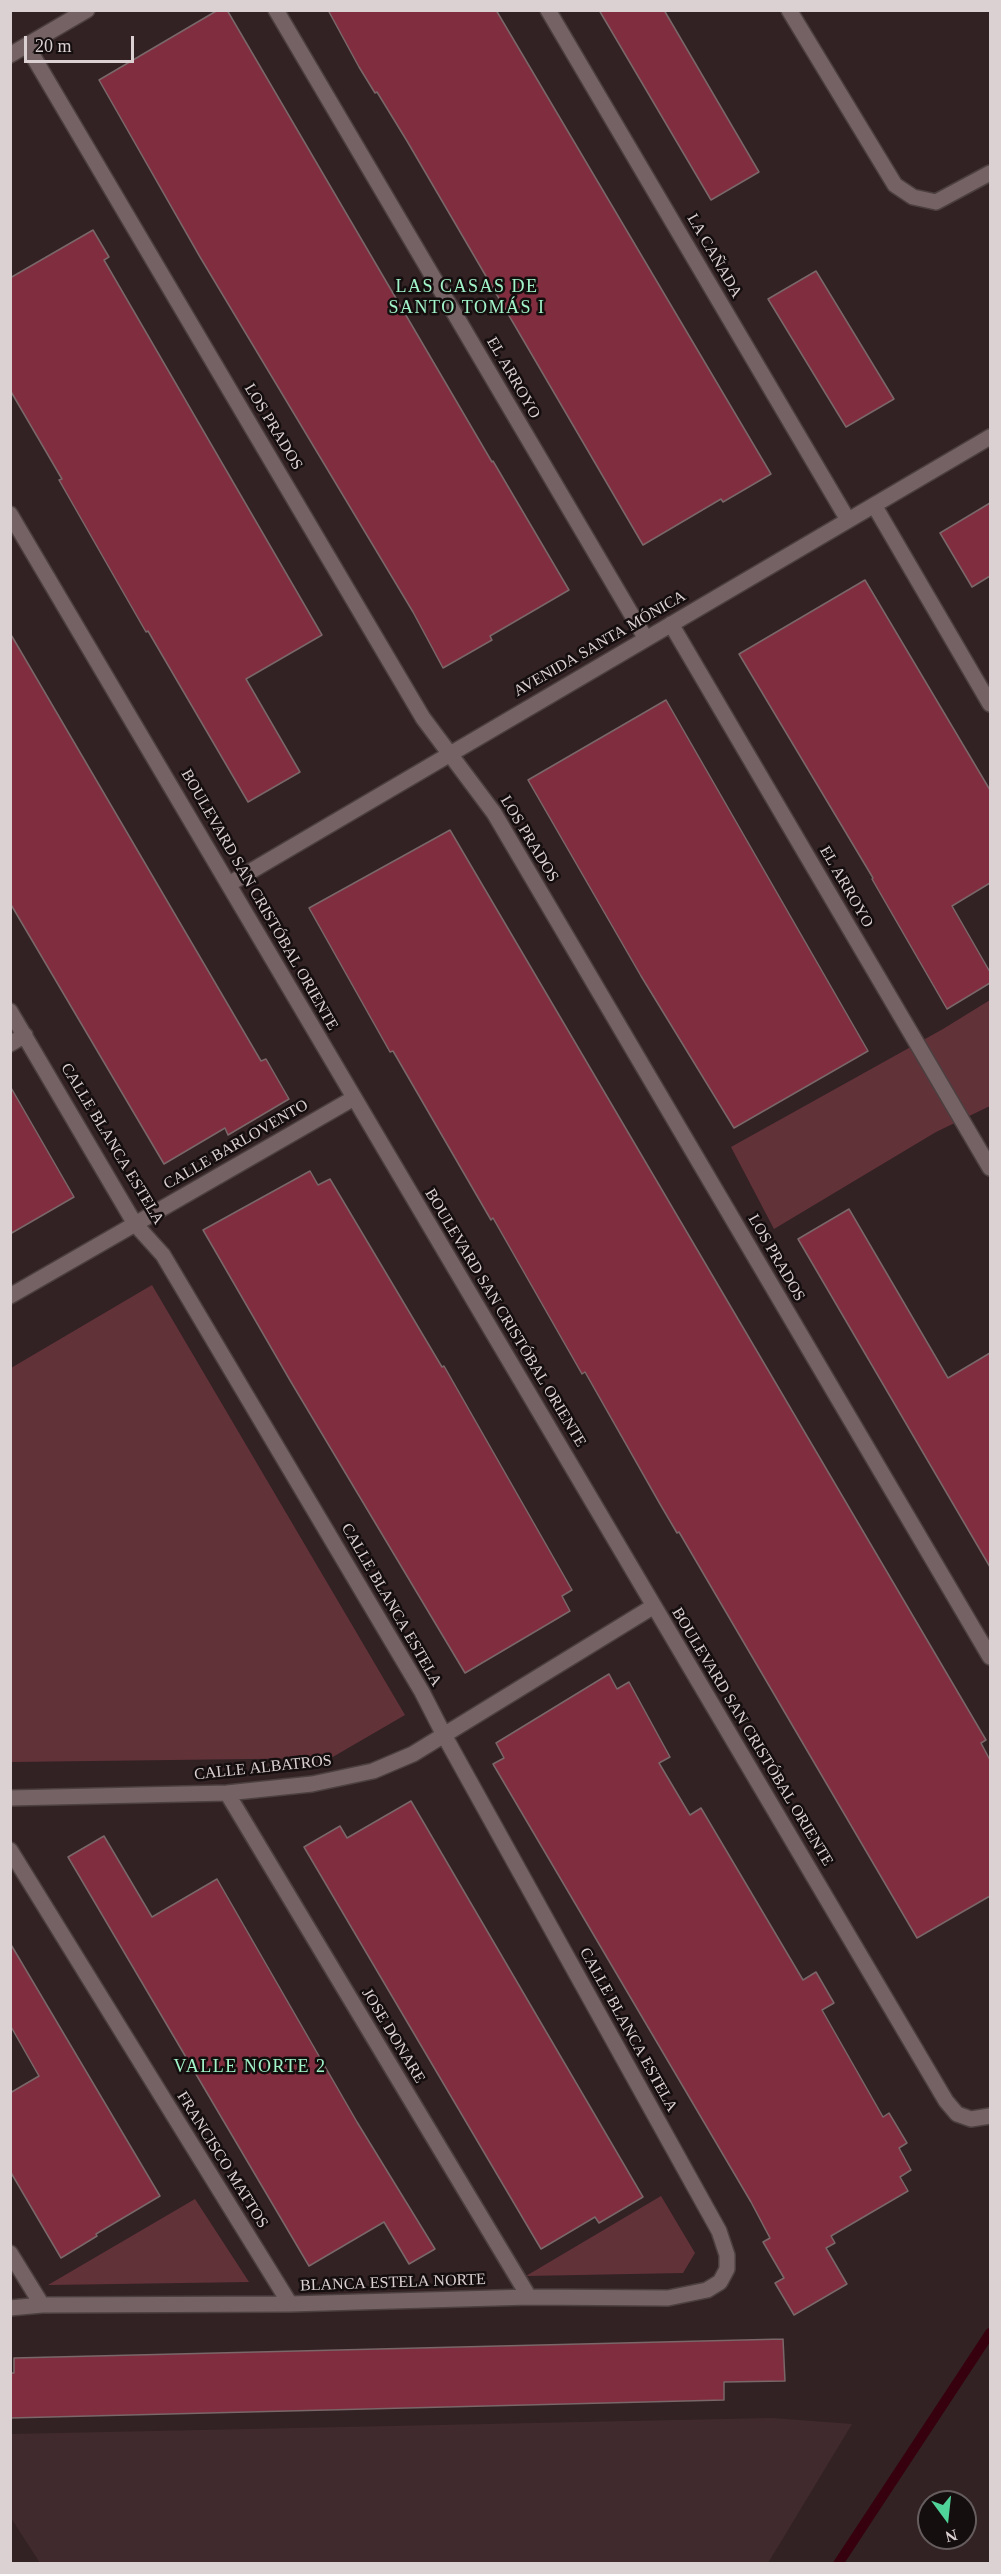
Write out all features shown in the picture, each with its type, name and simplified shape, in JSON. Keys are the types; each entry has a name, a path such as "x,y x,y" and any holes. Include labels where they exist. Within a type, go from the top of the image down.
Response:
{"street":[{"path":"10,56 87,10"},
{"name":"EL ARROYO","path":"276,10 646,639"},
{"name":"LA CAÑADA","path":"548,10 848,520"},
{"path":"789,10 895,185 913,197 936,202 990,173"},
{"name":"LOS PRADOS","path":"27,46 423,718 494,813 990,1657"},
{"name":"AVENIDA SANTA MÓNICA","path":"229,884 990,436"},
{"path":"874,505 990,704"},
{"name":"BOULEVARD SAN CRISTÓBAL ORIENTE","path":"10,514 946,2101 957,2114 970,2119 988,2117"},
{"name":"EL ARROYO","path":"670,624 990,1168"},
{"name":"CALLE BLANCA ESTELA","path":"10,1011 135,1224 163,1255 422,1692 719,2231"},
{"path":"10,1044 25,1035"},
{"name":"CALLE BARLOVENTO","path":"10,1296 354,1098"},
{"name":"CALLE ALBATROS","path":"10,1798 227,1793 312,1784 373,1771 412,1754 654,1606"},
{"name":"JOSE DONARE","path":"227,1793 529,2297"},
{"name":"FRANCISCO MATTOS","path":"10,1850 290,2304"},
{"name":"BLANCA ESTELA NORTE","path":"10,2308 42,2305 290,2304 529,2297 668,2298 707,2290 720,2283 726,2269 727,2255 719,2231"},
{"path":"10,2253 42,2305"}],"shaded area":[{"path":"990,1000 990,1106 936,1132 774,1229 731,1147 943,1029"},
{"path":"152,1285 405,1715 331,1758 11,1762 11,1368"},
{"path":"661,2196 695,2253 683,2273 526,2276"},
{"path":"195,2199 249,2282 48,2285"},
{"path":"772,2418 852,2424 768,2563 40,2563 11,2518 11,2434"}],"building":[{"path":"218,10 227,10 569,590 490,636 492,640 443,668 413,612 200,257 99,80"},
{"path":"328,10 496,10 771,474 723,502 721,499 643,545 407,141 359,67"},
{"path":"599,10 664,10 759,172 711,200"},
{"path":"93,230 109,257 104,260 322,635 246,679 300,772 248,802 148,631 146,632 10,390 10,278"},
{"path":"816,271 894,399 846,427 768,299"},
{"path":"990,503 990,576 972,587 940,533"},
{"path":"865,580 990,790 990,883 952,906 990,972 990,983 947,1009 873,878 739,654"},
{"path":"10,633 261,1061 266,1059 289,1099 228,1135 225,1128 164,1164 10,903"},
{"path":"666,700 868,1051 734,1128 641,976 528,780"},
{"path":"450,830 986,1740 981,1743 990,1760 990,1896 917,1938 679,1532 677,1533 585,1372 582,1374 493,1218 491,1220 393,1051 390,1052 309,908"},
{"path":"10,1086 74,1197 10,1234"},
{"path":"310,1171 318,1185 330,1179 442,1367 444,1366 572,1590 562,1596 570,1611 465,1673 203,1230"},
{"path":"849,1209 948,1378 990,1353 990,1567 798,1239"},
{"path":"609,1674 617,1689 629,1682 670,1757 659,1763 690,1815 701,1808 803,1980 816,1972 834,2003 822,2010 883,2117 889,2113 907,2143 899,2148 911,2170 900,2177 908,2191 831,2236 835,2243 826,2248 847,2284 794,2315 775,2283 784,2278 763,2242 770,2238 751,2202 493,1764 504,1758 496,1743"},
{"path":"411,1801 643,2197 599,2223 595,2217 541,2249 304,1847 340,1826 347,1838"},
{"path":"104,1836 152,1917 217,1879 357,2122 435,2249 409,2264 384,2222 309,2266 68,1857"},
{"path":"10,1943 160,2196 61,2258 10,2171 10,2093 39,2076 10,2025"},
{"path":"783,2339 785,2381 724,2382 724,2400 10,2418 10,2373 14,2373 14,2358"}],"waterway":[{"path":"838,2564 990,2333"}],"district":[{"name":"LAS CASAS DE SANTO TOMÁS I","path":"467,297"},
{"name":"VALLE NORTE 2","path":"250,2067"}]}
